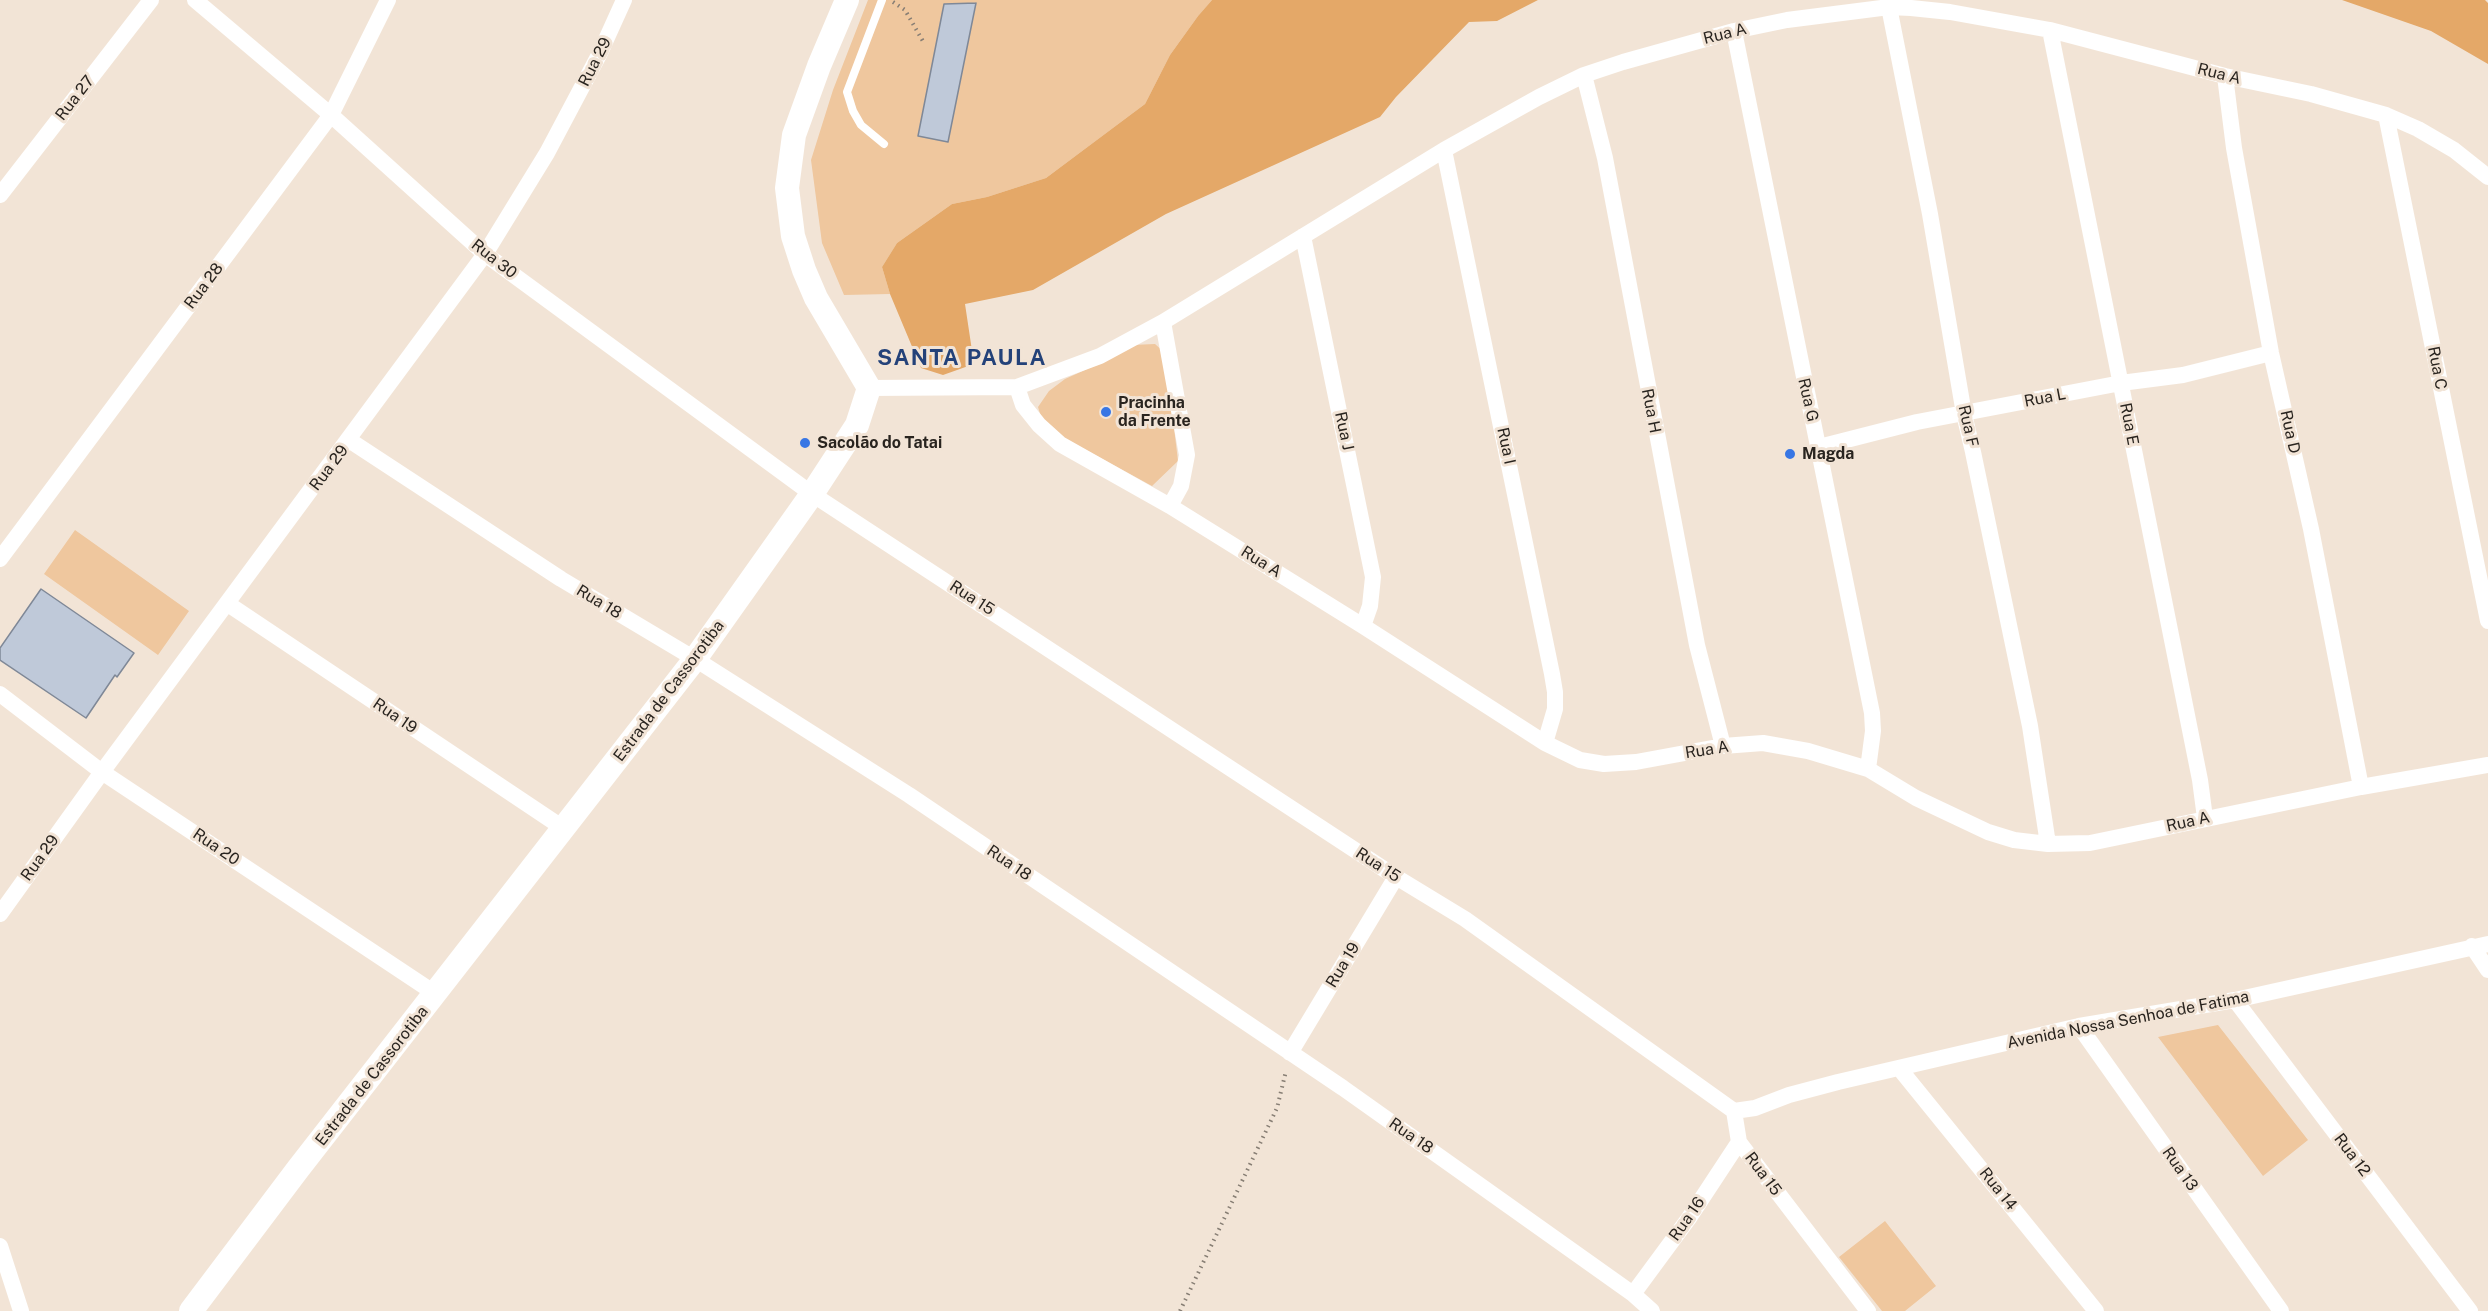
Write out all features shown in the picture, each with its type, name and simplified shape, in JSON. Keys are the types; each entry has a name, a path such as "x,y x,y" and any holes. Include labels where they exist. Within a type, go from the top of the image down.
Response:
{"main road":[{"path":"847,0 819,66 794,135 787,188 794,236 804,270 816,298 869,388"},
{"name":"Estrada de Cassorotiba","path":"191,1311 298,1169 695,659 812,494 856,425 869,388"}],"street":[{"name":"Rua 27","path":"0,195 151,0"},
{"name":"Rua 30","path":"195,0 331,115 485,254 812,494"},
{"name":"Rua 28","path":"0,559 331,115 388,0"},
{"name":"Rua 29","path":"0,914 102,772 485,254 547,153 600,53 624,0"},
{"name":"Rua A","path":"869,388 1017,387 1100,356 1163,322 1444,150 1584,75 1734,31 1787,20 1889,7 1950,12 2050,30 2225,76 2312,94 2386,115 2418,129 2454,150 2488,177"},
{"name":"Rua F","path":"1889,7 1930,214 1964,414 2028,714 2048,844"},
{"name":"Rua E","path":"2050,30 2200,780 2205,818"},
{"name":"Rua G","path":"1734,31 1785,293 1819,447 1872,713 1873,731 1868,769"},
{"name":"Rua H","path":"1584,75 1605,158 1697,645 1723,746"},
{"name":"Rua D","path":"2225,76 2234,148 2271,353 2308,518 2361,787"},
{"name":"Rua C","path":"2386,115 2488,621"},
{"name":"Rua I","path":"1444,150 1552,674 1555,709 1545,743"},
{"name":"Rua J","path":"1303,236 1373,577 1370,606 1363,626"},
{"path":"1163,322 1187,455 1180,486 1170,506"},
{"name":"Rua L","path":"1819,447 1917,422 2121,383 2183,375 2271,353"},
{"name":"Rua A","path":"1017,387 1023,405 1039,425 1060,444 1170,506 1545,743 1580,760 1604,764 1636,762 1723,746 1763,743 1808,751 1868,769 1916,798 1988,832 2014,840 2048,844 2090,843 2361,787 2488,765"},
{"name":"Rua 18","path":"349,440 561,579 695,659 909,795 1343,1088 1633,1294 1652,1311"},
{"name":"Rua 15","path":"812,494 1396,877 1466,919 1734,1111 1739,1142 1868,1311"},
{"name":"Rua 19","path":"228,604 563,828"},
{"name":"Rua 20","path":"0,694 102,772 436,994"},
{"name":"Rua 19","path":"1290,1053 1396,877"},
{"path":"2480,945 2488,970"},
{"name":"Avenida Nossa Senhoa de Fatima","path":"1734,1111 1755,1108 1789,1095 1829,1084 2079,1026 2235,1000 2480,945"},
{"name":"Rua 12","path":"2235,1000 2470,1311"},
{"name":"Rua 13","path":"2079,1026 2281,1311"},
{"name":"Rua 14","path":"1899,1068 2096,1311"},
{"name":"Rua 16","path":"1633,1294 1689,1218 1739,1142"},
{"path":"0,1246 21,1311"}],"lane":[{"path":"882,0 847,92 853,111 861,125 884,144"}],"path":[{"path":"890,0 905,10 924,43"},
{"path":"1180,1311 1277,1108 1290,1053"}],"shaded area":[{"path":"868,0 1212,0 1170,55 1145,104 1046,178 987,197 952,204 897,243 882,267 890,294 844,295 822,243 811,160 833,90"},
{"path":"1212,0 1538,0 1497,21 1469,22 1396,97 1380,117 1166,214 1033,290 965,304 974,364 943,375 921,368 890,294 882,267 897,243 952,204 987,197 1046,178 1145,104 1170,55"},
{"path":"2342,0 2485,0 2488,3 2488,64 2431,31"},
{"name":"Pracinha da Frente","path":"1155,344 1165,353 1178,461 1152,486 1044,427 1038,407 1049,391 1065,379 1105,361 1132,345"},
{"path":"75,530 189,611 158,655 44,574"},
{"path":"2218,1025 2308,1140 2263,1176 2158,1037"},
{"path":"1885,1221 1936,1286 1905,1311 1882,1311 1839,1257"}],"building":[{"path":"976,3 948,142 918,136 944,4"},
{"path":"41,589 134,653 117,677 115,675 86,718 0,660 0,648"}],"place":[{"name":"Pracinha da Frente","path":"1106,412"},
{"name":"Sacolão do Tatai","path":"805,443"},
{"name":"Magda","path":"1790,454"}],"district":[{"name":"SANTA PAULA","path":"962,358"}]}
